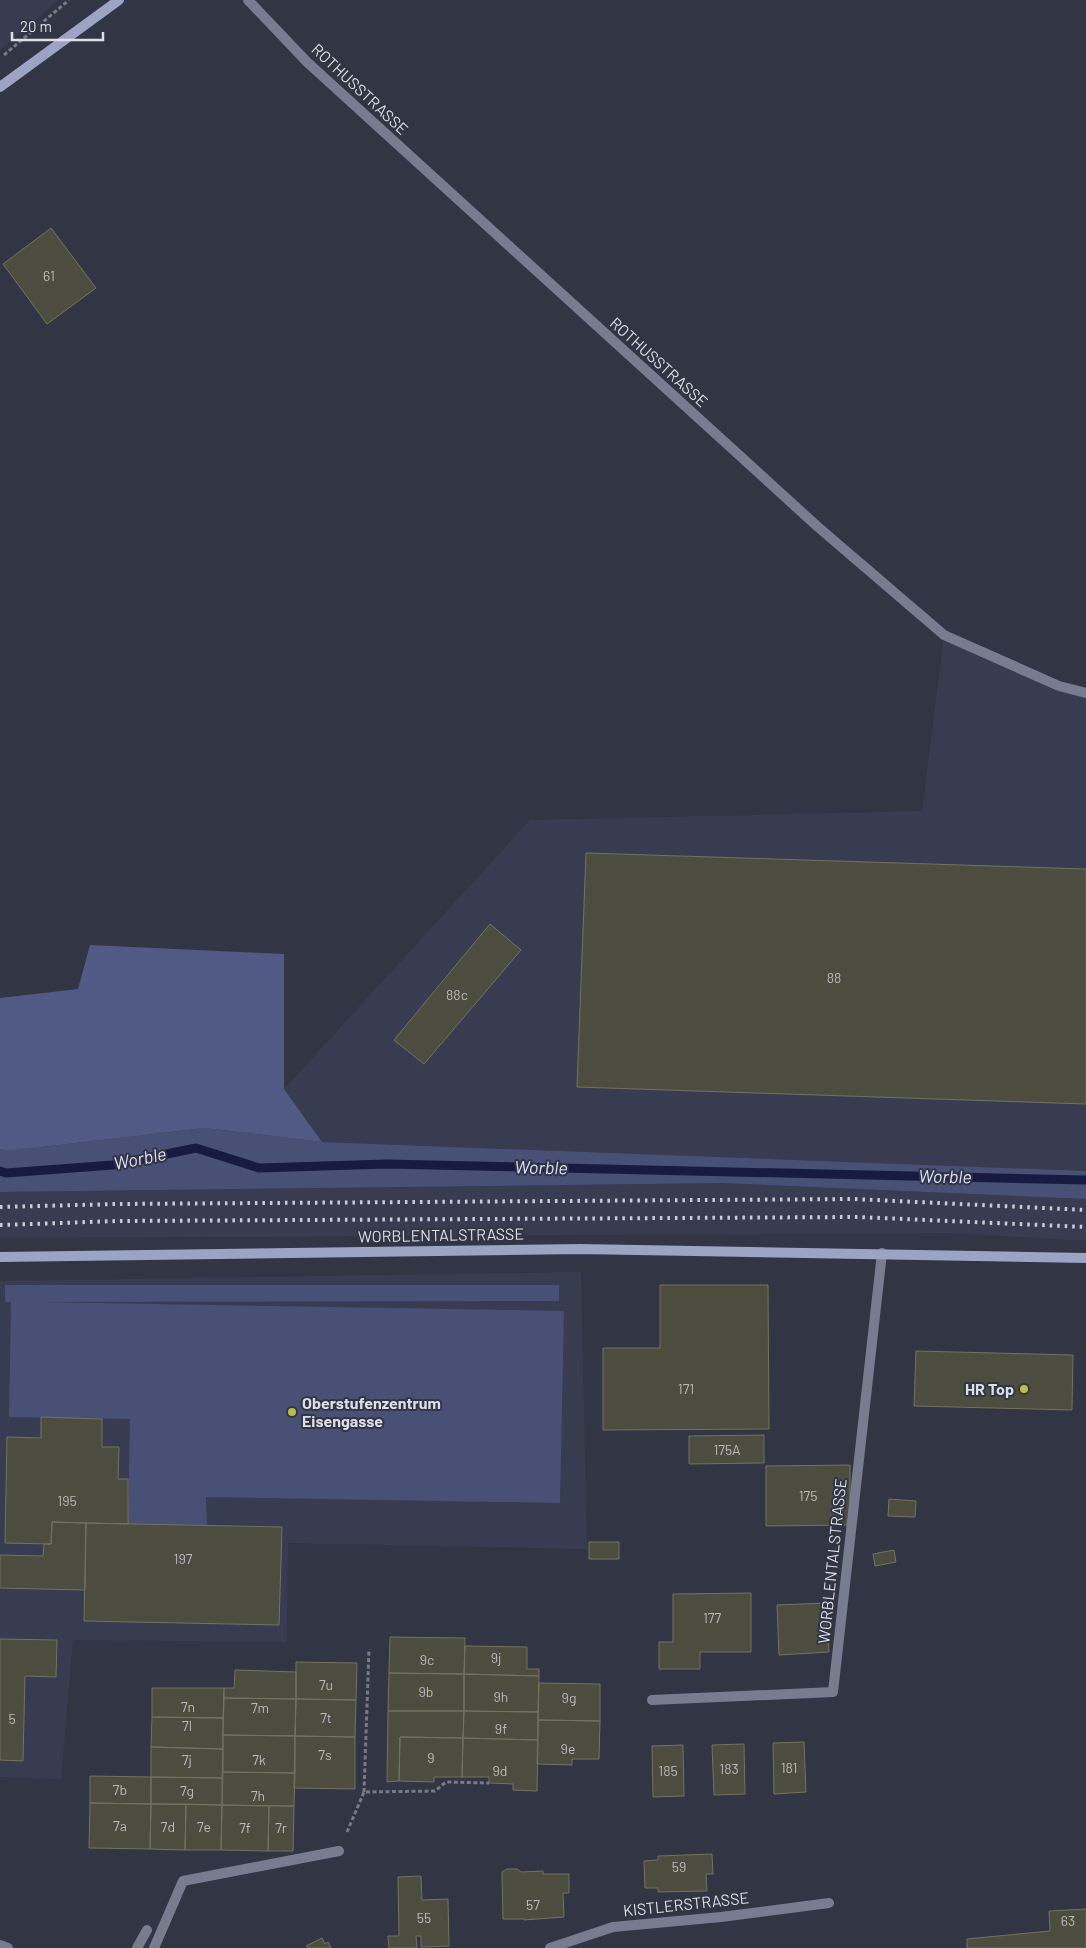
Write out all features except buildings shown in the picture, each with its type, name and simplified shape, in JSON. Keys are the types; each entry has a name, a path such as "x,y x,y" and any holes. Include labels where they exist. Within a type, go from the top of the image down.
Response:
{"main road":[{"path":"0,87 120,0"},
{"name":"WORBLENTALSTRASSE","path":"0,1257 580,1249 1086,1258"}],"street":[{"name":"ROTHUSSTRASSE","path":"248,0 314,69 818,527 944,635 1059,686 1086,693"},
{"name":"WORBLENTALSTRASSE","path":"652,1700 833,1692 882,1253"},
{"path":"154,1948 183,1881 339,1851"},
{"name":"KISTLERSTRASSE","path":"550,1948 613,1927 721,1917 829,1903"},
{"path":"137,1948 148,1930"},
{"path":"0,1945 8,1948"}],"path":[{"path":"0,59 69,0"},
{"path":"339,1851 364,1792 369,1649"},
{"path":"364,1792 434,1791 446,1782 489,1783"}],"shaded area":[{"path":"0,0 59,0 0,50"},
{"path":"944,635 1086,693 1086,1171 322,1142 284,1089 530,820 922,811"},
{"path":"90,945 284,954 284,1089 322,1142 205,1128 7,1151 0,1149 0,998 78,989"},
{"path":"205,1128 322,1142 1086,1171 1086,1199 722,1183 0,1192 0,1149 7,1151"},
{"path":"722,1183 1086,1199 1086,1241 953,1233 0,1238 0,1192"},
{"name":"Oberstufenzentrum Eisengasse","path":"581,1272 587,1549 288,1543 287,1642 73,1640 61,1779 0,1777 0,1281"},
{"path":"5,1285 559,1285 559,1301 38,1302 564,1311 560,1503 206,1497 207,1526 128,1524 130,1419 9,1417 11,1302 5,1302"}],"waterway":[{"name":"Worble","path":"0,1171 6,1173 113,1165 196,1148 259,1168 387,1164 1086,1180"}],"railway":[{"path":"0,1207 117,1204 854,1199 1086,1210"},
{"path":"0,1225 118,1221 858,1217 1086,1227"}],"place":[{"name":"HR Top","path":"1024,1389"},
{"name":"Oberstufenzentrum Eisengasse","path":"292,1412"}]}
